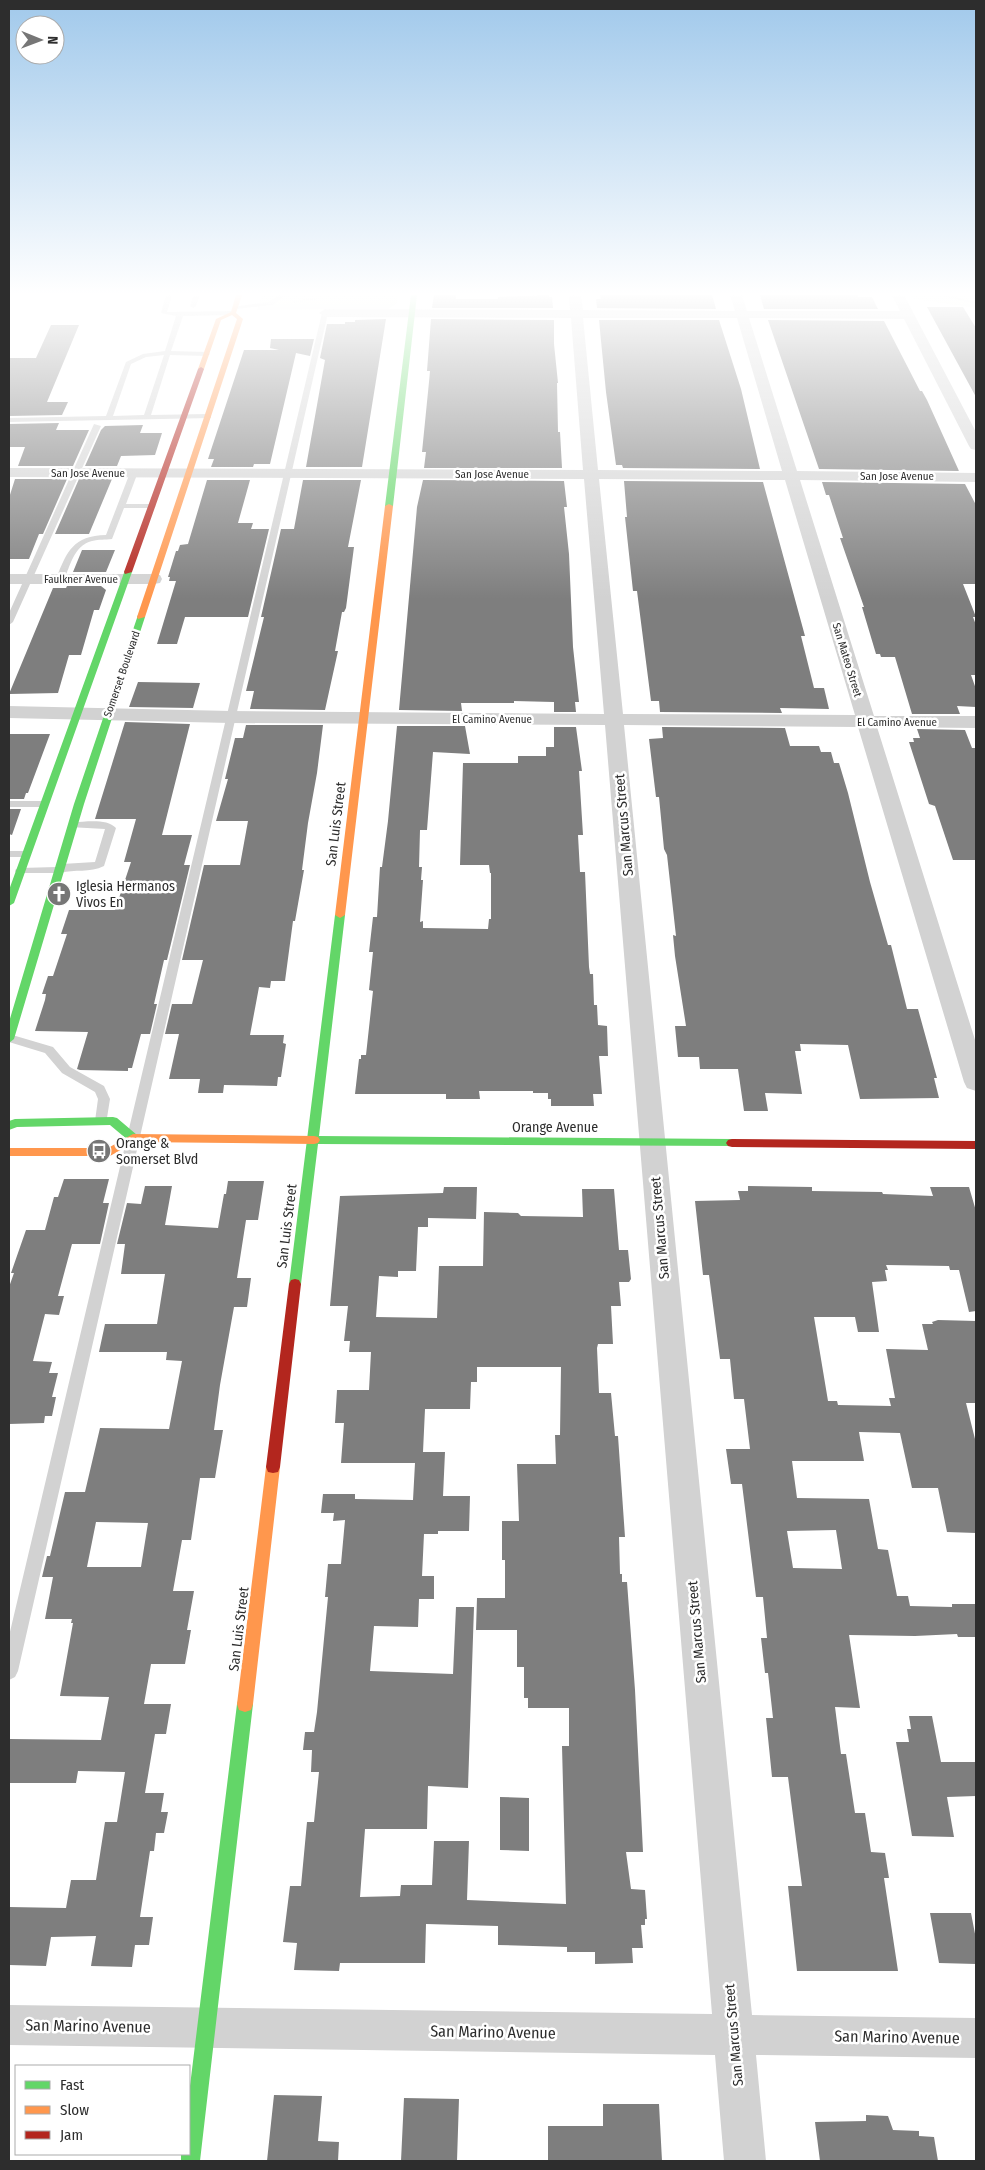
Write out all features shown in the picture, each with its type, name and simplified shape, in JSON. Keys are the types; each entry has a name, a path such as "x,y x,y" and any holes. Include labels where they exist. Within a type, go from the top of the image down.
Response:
{"street":[{"name":"Somerset Boulevard","path":"9,904 12,884 26,854 192,396"},
{"name":"Somerset Boulevard","path":"9,1039 108,715 215,396"},
{"name":"San Luis Street","path":"190,2161 402,396"},
{"name":"San Marcus Street","path":"585,396 745,2161"},
{"name":"San Mateo Street","path":"767,396 976,1082"},
{"path":"950,396 976,446"},
{"name":"San Jose Avenue","path":"9,474 189,472 976,477"},
{"name":"Faulkner Avenue","path":"9,579 154,579"},
{"name":"El Camino Avenue","path":"9,712 231,717 976,722"},
{"path":"9,1126 15,1123 113,1121 133,1138 110,1152 9,1152"},
{"name":"Orange Avenue","path":"133,1138 976,1146"},
{"name":"San Marino Avenue","path":"9,2025 976,2038"}],"lane":[{"path":"109,418 117,396"},
{"path":"147,418 153,396"},
{"path":"9,1671 306,396"},
{"path":"9,420 208,416"},
{"path":"9,622 97,426"},
{"path":"60,578 75,546 95,537 109,537 134,472"},
{"path":"121,506 152,506"},
{"path":"9,804 43,804"},
{"path":"20,870 94,867 100,864 111,828 106,825 73,825"},
{"path":"9,854 26,854"},
{"path":"9,1039 49,1050 66,1070 100,1089 104,1098 101,1121"}],"building":[{"path":"9,396 49,396 47,402 68,402 62,415 9,416"},
{"path":"229,396 286,396 270,464 254,464 253,467 211,467 214,459 208,459"},
{"path":"319,396 373,396 362,467 306,467"},
{"path":"428,396 557,396 558,432 560,432 562,468 424,468 426,452 422,452"},
{"path":"607,396 743,396 760,469 623,468 622,465 616,465"},
{"path":"794,396 925,396 959,471 819,469"},
{"path":"59,423 56,430 89,430 73,466 18,466 25,447 9,447 9,424"},
{"path":"143,425 140,433 162,433 155,455 121,456 117,466 85,466 101,430 105,426"},
{"path":"15,479 67,479 43,534 39,534 29,559 9,559 9,498"},
{"path":"79,479 112,479 89,534 55,534"},
{"path":"207,480 250,480 238,523 253,523 251,529 269,529 248,617 185,617 177,644 157,644 176,581 169,581 170,577 168,577 176,551 178,551 180,545 188,544"},
{"path":"303,480 361,480 348,547 354,547 346,608 342,612 335,651 338,651 325,710 250,709 254,691 246,691 264,617 261,617 281,529 294,529"},
{"path":"423,480 564,481 567,507 564,507 569,554 573,647 579,702 575,702 576,712 554,712 554,702 514,701 514,703 461,703 462,711 399,710 417,507"},
{"path":"624,481 763,482 805,636 801,636 814,688 824,688 829,709 780,708 782,713 660,712 659,701 651,701 637,591 633,591 625,517 627,517"},
{"path":"822,482 965,484 976,505 976,584 963,584 976,617 973,617 976,625 976,675 971,675 976,689 976,707 957,706 960,714 912,714 895,657 881,657 880,654 876,654 862,607 864,607 840,538 843,538 829,495 826,495"},
{"path":"82,550 115,550 106,572 73,572"},
{"path":"67,586 101,586 106,590 99,610 94,610 81,655 69,655 58,693 9,694 53,588 66,588"},
{"path":"138,682 200,683 193,708 129,707"},
{"path":"125,722 190,724 162,835 192,835 184,865 190,865 167,960 164,960 154,1004 157,1004 150,1034 141,1034 132,1068 128,1068 128,1071 80,1070 77,1069 88,1032 35,1031 45,1000 46,994 42,994 48,976 53,976 67,934 61,934 69,910 115,910 131,862 124,862 136,819 95,819"},
{"path":"246,725 323,725 308,823 302,870 304,870 295,921 293,921 285,981 271,981 270,988 259,987 250,1035 284,1035 283,1043 286,1044 281,1077 278,1077 277,1086 224,1085 223,1093 198,1093 200,1079 169,1079 179,1034 165,1034 172,1004 192,1004 203,960 182,960 204,865 240,865 248,821 216,821 228,779 225,779 235,738 243,738"},
{"path":"397,726 465,726 470,754 433,752 427,830 420,830 419,867 422,867 421,880 423,880 420,922 423,921 423,928 488,929 489,919 491,919 491,873 489,865 460,865 463,763 518,763 518,756 546,756 546,747 554,747 554,727 576,727 582,771 579,771 583,835 578,835 580,872 585,872 589,967 590,974 593,974 594,1005 597,1005 598,1025 607,1026 608,1056 599,1056 602,1094 593,1094 594,1106 551,1106 551,1099 548,1099 548,1093 533,1093 533,1091 479,1091 480,1099 446,1099 446,1094 355,1094 359,1059 361,1059 361,1055 366,1055 373,991 369,990 373,952 369,952 373,917 377,917 380,867 382,867 388,821"},
{"path":"662,727 785,728 790,746 819,746 821,752 831,752 834,763 839,763 848,793 870,882 888,945 891,945 907,1009 918,1009 937,1078 934,1078 939,1098 860,1099 848,1045 800,1044 801,1051 795,1051 802,1094 765,1093 768,1111 744,1111 738,1069 700,1069 699,1057 678,1057 675,1026 686,1026 675,956 673,935 676,936 667,855 664,849 659,797 656,797 649,739 663,738"},
{"path":"917,729 965,730 972,748 976,748 976,860 953,860 935,806 929,804 909,742 914,742 913,738 920,738"},
{"path":"9,734 50,734 24,799 9,799"},
{"path":"9,809 21,809 12,835 9,834"},
{"path":"64,1179 109,1179 103,1203 109,1203 100,1244 72,1244 58,1296 64,1296 59,1315 45,1314 33,1361 52,1362 49,1373 58,1373 52,1397 56,1397 52,1416 45,1416 44,1423 9,1424 9,1287 14,1273 11,1273 26,1230 45,1230 54,1197 58,1197"},
{"path":"228,1181 264,1181 258,1220 246,1220 237,1278 251,1278 247,1307 234,1307 214,1430 223,1430 215,1478 200,1478 191,1540 182,1540 173,1591 194,1591 187,1630 191,1630 185,1664 151,1664 144,1704 171,1704 166,1734 155,1734 145,1793 164,1793 161,1812 168,1812 164,1833 156,1833 154,1851 150,1851 140,1917 153,1917 149,1945 135,1945 132,1967 91,1966 96,1936 51,1937 46,1966 9,1965 9,1907 66,1908 71,1880 96,1880 105,1822 117,1822 125,1772 78,1771 76,1783 9,1783 9,1739 101,1740 109,1697 60,1696 73,1623 71,1623 72,1619 45,1619 53,1577 42,1577 47,1556 50,1556 65,1492 85,1492 100,1428 169,1429 182,1361 166,1360 167,1352 99,1352 105,1324 157,1324 165,1274 121,1274 125,1244 117,1244 127,1203 141,1204 145,1186 172,1186 165,1225 218,1228 224,1194 226,1194","holes":["96,1522 148,1523 141,1567 87,1567"]},
{"path":"748,1186 812,1187 812,1191 882,1192 883,1194 933,1196 930,1187 969,1187 976,1211 976,1311 969,1312 959,1270 950,1270 949,1266 886,1265 888,1270 885,1270 887,1281 872,1282 879,1332 858,1332 855,1317 814,1317 828,1401 837,1401 838,1405 891,1406 889,1398 895,1398 886,1349 928,1350 922,1324 933,1324 932,1322 938,1320 976,1321 976,1403 966,1403 976,1443 976,1533 947,1532 938,1488 912,1488 900,1433 859,1432 864,1461 792,1461 797,1498 869,1499 878,1549 888,1550 897,1596 908,1596 910,1606 952,1607 952,1604 976,1604 976,1637 958,1637 957,1634 915,1636 849,1635 860,1708 835,1707 841,1754 846,1754 855,1813 865,1813 871,1852 885,1853 889,1878 884,1878 898,1971 797,1971 788,1886 802,1886 788,1777 772,1777 766,1718 773,1718 768,1673 765,1673 761,1638 767,1638 763,1597 756,1597 742,1484 731,1484 726,1449 750,1449 744,1399 734,1399 730,1359 720,1359 709,1275 703,1275 695,1201 740,1200 738,1191 748,1191","holes":["836,1530 842,1569 793,1568 787,1531"]},
{"path":"444,1187 477,1187 476,1219 428,1218 428,1227 418,1227 416,1271 398,1271 398,1277 379,1276 376,1317 437,1318 439,1266 483,1266 484,1212 518,1213 521,1216 583,1217 582,1189 614,1189 619,1250 628,1250 631,1279 629,1282 619,1282 621,1306 611,1306 613,1344 598,1344 597,1348 599,1393 611,1393 615,1436 618,1436 625,1537 619,1537 620,1574 622,1574 622,1582 627,1582 635,1690 643,1852 626,1852 631,1889 645,1890 647,1919 645,1919 645,1925 641,1925 643,1948 632,1948 633,1963 595,1964 595,1952 567,1952 567,1947 498,1945 498,1926 426,1924 425,1963 340,1963 339,1971 294,1970 297,1943 283,1942 290,1886 301,1886 307,1822 314,1822 319,1772 311,1772 312,1750 303,1750 305,1732 314,1732 317,1712 328,1597 325,1597 328,1564 341,1564 345,1520 333,1521 334,1513 321,1513 323,1494 355,1494 355,1499 413,1500 415,1463 341,1463 344,1423 335,1423 337,1390 369,1390 371,1352 349,1352 350,1341 344,1341 348,1306 330,1306 340,1196 443,1193","holes":["477,1367 561,1367 560,1435 555,1435 556,1464 517,1464 519,1521 502,1521 502,1560 505,1560 505,1598 477,1598 476,1630 517,1630 517,1667 524,1667 524,1698 528,1698 528,1708 569,1708 569,1746 562,1746 566,1904 467,1900 469,1841 434,1841 432,1885 401,1885 400,1896 360,1897 365,1829 427,1829 428,1786 468,1788 474,1607 456,1607 453,1674 370,1671 374,1626 418,1627 419,1599 434,1599 434,1576 422,1576 424,1534 438,1534 438,1531 469,1531 470,1496 443,1496 445,1452 423,1452 425,1409 470,1409 471,1382 477,1382"]},
{"path":"909,1716 932,1716 941,1762 976,1762 976,1796 947,1797 954,1837 912,1836 896,1742 909,1742 907,1729 911,1729"},
{"path":"500,1797 529,1798 529,1851 500,1850"},
{"path":"930,1913 971,1913 976,1939 976,1964 939,1963"},
{"path":"274,2095 322,2096 318,2141 339,2142 338,2161 267,2161"},
{"path":"404,2098 459,2099 457,2161 401,2161"},
{"path":"603,2104 659,2104 662,2161 548,2161 548,2126 603,2126"},
{"path":"866,2115 888,2116 893,2130 919,2131 919,2136 934,2137 938,2161 820,2161 815,2122 866,2121"}],"traffic: fast":[{"path":"389,506 402,396"},
{"path":"9,903 128,572"},
{"path":"9,1039 79,804 141,617"},
{"path":"295,1284 340,915"},
{"path":"9,1126 15,1123 113,1121 133,1138"},
{"path":"314,1140 732,1143"},
{"path":"190,2161 245,1704"}],"traffic: slow":[{"path":"141,617 214,396"},
{"path":"340,915 389,506"},
{"path":"9,1152 110,1152 133,1138 314,1140"},
{"path":"245,1704 273,1467"}],"traffic: jam":[{"path":"128,572 191,396"},
{"path":"732,1143 976,1145"},
{"path":"273,1467 295,1284"}],"place":[{"name":"Iglesia Hermanos Vivos En","path":"59,894"},
{"name":"Orange & Somerset Blvd","path":"99,1151"}]}
